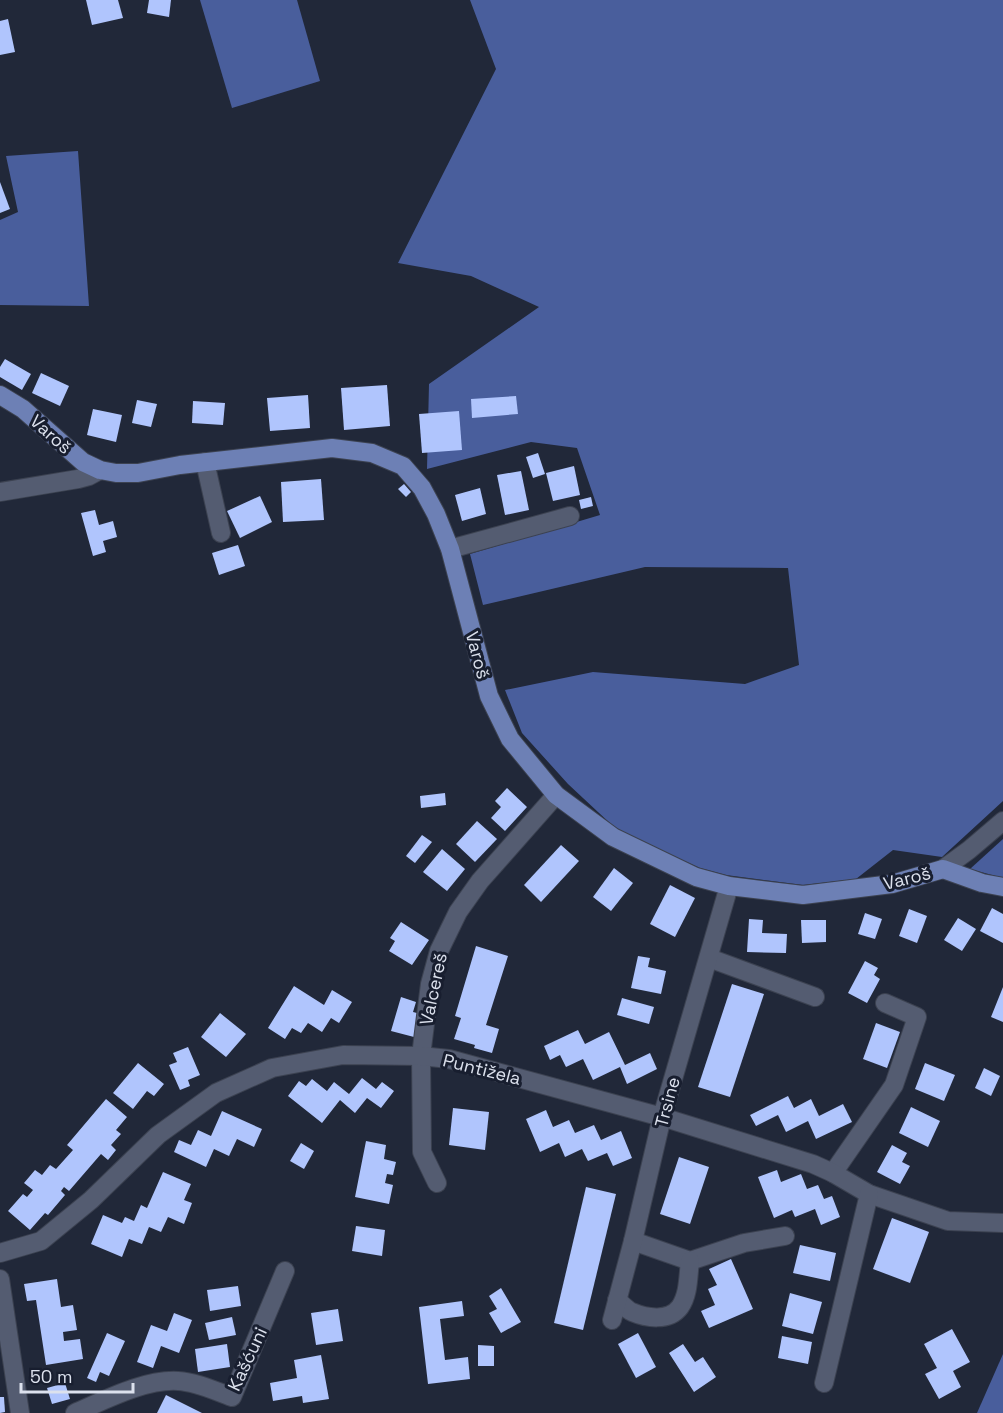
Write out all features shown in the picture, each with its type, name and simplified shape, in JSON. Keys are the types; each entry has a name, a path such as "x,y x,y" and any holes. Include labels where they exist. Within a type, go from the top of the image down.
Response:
{"main road":[{"name":"Varoš","path":"0,395 23,409 83,462 99,470 116,473 138,473 205,462 332,448 372,453 403,466 422,488 436,514 450,549 489,696 510,740 556,795 613,837 696,877 729,886 803,895 892,884 943,869 982,883 1003,887"}],"street":[{"path":"205,462 221,533"},
{"path":"0,492 78,479 99,470"},
{"path":"450,549 570,516"},
{"name":"Valcereš","path":"437,1182 422,1152 421,1056 430,984 439,951 458,912 480,881 556,795"},
{"path":"943,869 1003,820"},
{"name":"Trsine","path":"612,1320 662,1117 729,886"},
{"path":"709,958 815,997"},
{"path":"833,1173 894,1085 917,1017 885,1003"},
{"name":"Puntižela","path":"0,1253 41,1241 91,1200 158,1135 216,1093 272,1068 343,1055 421,1056 449,1059 662,1117 813,1164 869,1194 948,1221 1003,1223"},
{"path":"824,1383 869,1194"},
{"path":"633,1241 690,1261 744,1243 785,1236"},
{"path":"617,1300 631,1312 655,1318 669,1315 680,1307 687,1289 690,1261"},
{"name":"Kašćuni","path":"75,1413 155,1382 178,1381 202,1386 232,1397 285,1270"},
{"path":"0,1279 20,1413"}],"shaded area":[{"path":"200,0 297,0 320,81 232,108"},
{"path":"470,0 1003,0 1003,801 942,857 893,850 856,879 803,885 726,875 700,868 613,826 568,784 522,733 505,690 593,672 745,684 799,665 788,568 645,567 483,605 470,554 600,515 577,448 531,442 427,469 429,384 539,307 471,276 398,263 496,69"},
{"path":"78,151 89,306 0,305 0,220 18,212 6,156"},
{"path":"1003,839 1003,878 970,869"},
{"path":"1003,1354 1003,1413 977,1413"}],"building":[{"path":"86,0 118,0 123,18 92,25"},
{"path":"149,0 171,0 169,17 147,13"},
{"path":"8,19 15,52 0,55 0,21"},
{"path":"0,182 10,209 0,213"},
{"path":"5,359 31,374 22,390 0,377 0,367"},
{"path":"41,373 69,386 60,406 32,393"},
{"path":"387,385 390,426 344,430 341,388"},
{"path":"308,395 310,428 270,431 267,398"},
{"path":"516,396 518,414 472,418 471,399"},
{"path":"137,400 157,404 151,427 132,423"},
{"path":"193,401 225,403 223,425 192,423"},
{"path":"93,409 122,415 116,442 87,435"},
{"path":"459,411 462,450 422,453 419,414"},
{"path":"538,453 545,474 533,478 526,457"},
{"path":"574,466 580,495 553,501 546,473"},
{"path":"521,471 529,510 505,515 497,475"},
{"path":"321,479 324,520 283,522 281,482"},
{"path":"404,484 411,492 406,497 398,489"},
{"path":"480,488 486,514 462,521 455,495"},
{"path":"260,496 272,522 240,538 227,511"},
{"path":"591,497 593,506 581,509 579,500"},
{"path":"95,510 99,525 113,521 117,537 103,541 106,552 93,556 81,513"},
{"path":"238,545 245,566 219,575 212,553"},
{"path":"507,788 527,807 505,831 491,818 501,807 495,801"},
{"path":"445,793 446,805 421,808 420,796"},
{"path":"477,821 497,839 475,862 456,844"},
{"path":"422,835 432,842 415,863 406,856"},
{"path":"561,845 579,861 541,902 524,885"},
{"path":"442,849 465,869 447,891 423,872"},
{"path":"614,868 633,883 611,911 593,897"},
{"path":"670,885 695,898 675,937 650,924"},
{"path":"992,908 1003,914 1003,943 980,931"},
{"path":"909,909 927,916 917,943 899,936"},
{"path":"865,913 882,919 875,939 858,934"},
{"path":"958,918 976,929 962,951 944,940"},
{"path":"749,919 763,920 762,933 787,934 786,953 747,952"},
{"path":"801,920 826,920 826,942 802,943"},
{"path":"401,922 429,940 412,965 389,951 395,941 390,938"},
{"path":"476,946 508,956 486,1025 499,1029 492,1053 454,1039 461,1018 455,1016"},
{"path":"638,956 650,958 648,967 666,971 661,994 631,988"},
{"path":"865,961 878,968 874,975 880,979 867,1003 848,993"},
{"path":"732,984 764,994 730,1097 698,1087"},
{"path":"294,986 324,1005 332,990 352,1002 339,1023 331,1018 322,1032 308,1023 301,1033 292,1028 285,1039 268,1028"},
{"path":"1003,987 1003,1022 991,1017"},
{"path":"401,997 416,1002 413,1012 421,1014 414,1037 391,1031"},
{"path":"622,998 654,1007 649,1024 617,1015"},
{"path":"220,1013 246,1034 226,1057 201,1037"},
{"path":"876,1023 900,1032 887,1068 863,1059"},
{"path":"578,1030 585,1044 609,1032 625,1065 650,1053 657,1069 627,1084 620,1067 593,1080 583,1059 566,1067 560,1055 550,1060 544,1046"},
{"path":"188,1047 200,1075 188,1080 190,1086 180,1090 169,1065 177,1062 173,1053"},
{"path":"138,1063 164,1084 154,1096 147,1091 133,1109 113,1093"},
{"path":"925,1063 955,1075 944,1101 915,1089"},
{"path":"984,1068 1000,1076 991,1096 975,1088"},
{"path":"362,1078 376,1089 382,1082 394,1091 381,1108 367,1098 355,1113 340,1100 322,1123 288,1096 299,1081 306,1086 312,1079 327,1091 334,1082 349,1094"},
{"path":"788,1096 794,1108 811,1099 819,1116 843,1104 852,1122 816,1139 808,1121 786,1132 778,1115 756,1126 750,1115"},
{"path":"106,1099 127,1117 116,1130 121,1134 111,1145 116,1150 108,1160 101,1154 69,1191 64,1187 61,1191 65,1195 48,1215 45,1213 30,1230 8,1211 23,1194 27,1197 33,1190 24,1183 35,1170 42,1175 50,1165 56,1169 73,1150 67,1145"},
{"path":"911,1107 940,1121 928,1147 899,1133"},
{"path":"453,1108 489,1112 485,1150 449,1145"},
{"path":"546,1110 553,1127 569,1120 575,1133 594,1125 601,1140 621,1131 632,1158 613,1166 607,1153 588,1161 582,1149 565,1157 559,1143 540,1152 526,1119"},
{"path":"222,1111 262,1129 254,1147 237,1139 229,1156 214,1149 206,1167 174,1152 179,1140 191,1145 198,1130 211,1136"},
{"path":"366,1141 386,1145 384,1159 396,1162 393,1175 387,1174 385,1183 393,1185 389,1204 355,1197"},
{"path":"301,1143 314,1151 304,1169 290,1161"},
{"path":"892,1145 907,1153 902,1162 910,1166 900,1184 877,1172"},
{"path":"679,1157 709,1167 690,1224 660,1214"},
{"path":"777,1170 781,1182 801,1174 807,1189 818,1185 824,1199 832,1196 840,1217 821,1225 815,1209 795,1217 792,1210 774,1218 758,1177"},
{"path":"163,1172 191,1184 184,1200 192,1203 184,1224 168,1217 161,1232 149,1227 142,1244 129,1239 122,1257 91,1244 103,1215 122,1223 125,1217 134,1221 141,1205 147,1208"},
{"path":"586,1187 616,1194 583,1330 554,1323"},
{"path":"892,1218 929,1232 910,1283 873,1269"},
{"path":"356,1226 385,1230 382,1256 352,1251"},
{"path":"800,1245 836,1253 830,1281 793,1273"},
{"path":"731,1259 753,1309 709,1328 701,1311 715,1305 708,1289 717,1285 709,1269"},
{"path":"57,1279 61,1307 73,1305 77,1330 63,1332 64,1341 80,1339 83,1359 46,1365 36,1300 27,1301 24,1284"},
{"path":"238,1286 241,1306 210,1311 207,1290"},
{"path":"501,1288 521,1322 501,1333 489,1313 497,1309 489,1296"},
{"path":"790,1293 822,1302 813,1334 782,1326"},
{"path":"462,1301 464,1316 440,1319 445,1360 468,1357 470,1379 428,1384 419,1307"},
{"path":"338,1309 343,1341 316,1345 311,1313"},
{"path":"174,1313 192,1320 179,1353 161,1346 153,1368 137,1362 151,1325 167,1331"},
{"path":"232,1317 236,1335 209,1340 205,1323"},
{"path":"952,1329 970,1362 953,1371 961,1387 939,1399 925,1374 937,1368 924,1344"},
{"path":"107,1333 125,1341 109,1376 100,1372 96,1382 87,1378"},
{"path":"638,1333 656,1367 636,1378 618,1344"},
{"path":"782,1336 812,1342 808,1364 778,1358"},
{"path":"227,1344 230,1367 198,1372 195,1349"},
{"path":"683,1344 695,1362 703,1357 716,1377 694,1392 669,1353"},
{"path":"478,1345 494,1346 494,1366 478,1366"},
{"path":"321,1355 329,1399 303,1403 302,1396 273,1401 270,1383 297,1378 294,1360"},
{"path":"65,1383 70,1399 52,1404 47,1388"},
{"path":"166,1395 202,1413 157,1413"},
{"path":"0,1397 4,1397 5,1412 0,1413"}]}
